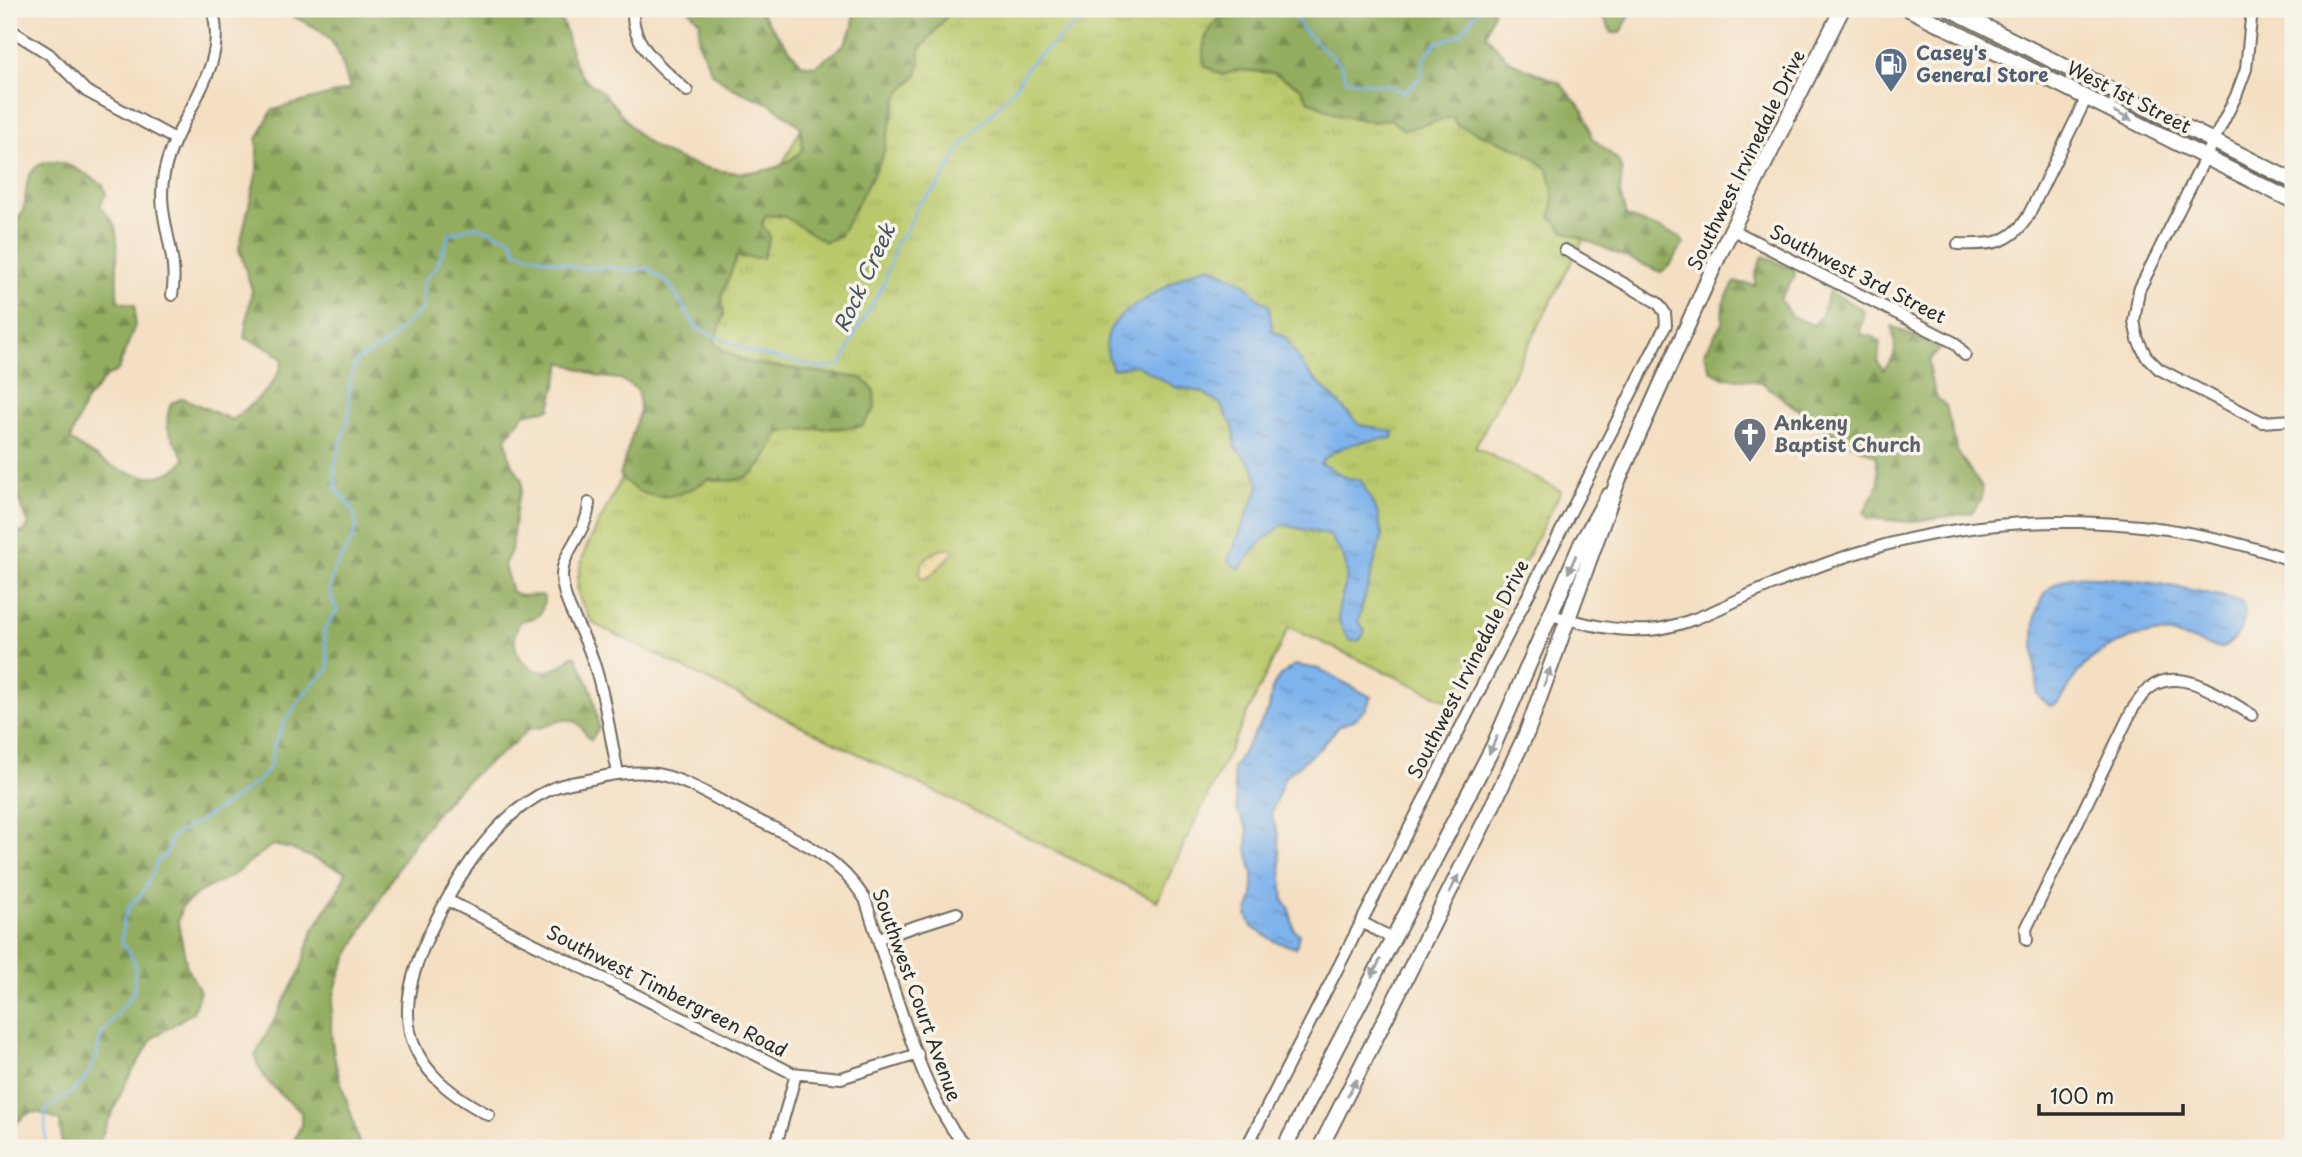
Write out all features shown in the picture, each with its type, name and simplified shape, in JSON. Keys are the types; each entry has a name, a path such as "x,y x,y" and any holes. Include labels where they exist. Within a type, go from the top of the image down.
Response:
{"main road":[{"name":"Southwest Irvinedale Drive","path":"1320,1148 1527,732 1617,483 1731,229 1842,9"},
{"name":"West 1st Street","path":"1909,9 2293,201"},
{"name":"West 1st Street","path":"1950,9 2293,181"},
{"name":"Southwest Irvinedale Drive","path":"1283,1148 1493,747 1599,508 1617,483"}],"street":[{"path":"172,295 176,267 163,225 163,175 175,139 213,64 218,27 212,9"},
{"path":"633,9 637,36 646,51 687,91"},
{"path":"2252,9 2246,69 2135,302 2134,321 2138,340 2146,356 2159,369 2262,422 2293,420"},
{"path":"11,34 49,54 86,91 175,139"},
{"path":"1958,244 2002,242 2015,233 2028,216 2087,97"},
{"name":"Southwest 3rd Street","path":"1731,229 1955,343 1965,355"},
{"name":"Southwest Irvinedale Drive","path":"1246,1148 1666,325 1665,313 1658,303 1565,250"},
{"path":"589,503 588,519 565,562 562,578 573,616 592,660 618,773"},
{"path":"1550,615 1607,628 1665,628 1842,558 1901,540 1973,527 2058,522 2176,532 2250,548 2293,561"},
{"path":"2027,940 2026,929 2126,722 2149,688 2166,680 2189,682 2252,715"},
{"name":"Southwest Court Avenue","path":"489,1115 451,1092 433,1075 421,1058 407,1020 406,998 416,962 447,900 482,846 522,806 553,788 618,773 652,773 682,782 826,855 852,879 865,899 918,1054 942,1115 969,1148"},
{"name":"Southwest Timbergreen Road","path":"447,900 796,1074 841,1078 918,1054"},
{"path":"879,938 957,913"},
{"path":"1361,922 1392,938"},
{"path":"775,1148 796,1074"}],"green space":[{"path":"290,9 554,9 563,23 579,72 603,93 646,142 671,156 710,169 751,172 771,169 788,161 803,149 800,126 770,104 732,88 712,73 698,41 700,22 688,9 758,9 801,64 815,66 839,49 849,37 854,20 853,9 953,9 920,49 917,73 897,98 882,158 839,237 825,242 785,217 766,215 762,224 770,237 763,258 737,257 722,295 724,315 714,342 722,350 751,363 862,378 874,390 875,408 862,426 779,433 761,465 746,477 724,481 709,479 674,495 651,496 640,492 620,475 640,409 638,390 620,379 600,377 562,362 550,409 524,414 506,439 510,460 522,480 522,488 517,503 511,551 504,565 512,592 520,596 542,595 544,598 543,609 539,615 521,621 515,643 518,654 525,664 535,670 546,671 559,667 572,656 576,656 592,691 599,728 591,740 576,722 570,720 530,728 457,790 440,808 410,848 384,891 348,956 334,994 331,1013 337,1069 361,1148 291,1148 301,1125 301,1112 267,1081 255,1056 300,971 313,930 346,872 291,849 272,845 232,876 199,892 181,908 178,922 187,968 200,991 193,1012 153,1038 127,1080 96,1148 62,1148 60,1121 36,1112 27,1114 9,1131 9,530 23,533 29,525 9,475 9,230 23,210 28,179 37,167 55,162 66,165 103,185 106,194 100,206 113,222 116,231 118,301 135,305 135,325 118,370 105,378 85,402 70,440 97,458 128,472 159,476 173,470 185,459 168,427 171,403 183,398 232,420 270,387 283,360 271,349 244,338 252,290 239,249 257,171 257,139 272,110 350,89 333,43 318,29 292,16"},
{"path":"862,9 1299,9 1619,172 1475,447 1561,491 1452,703 1289,627 1157,901 594,624 579,596 579,570 586,548"},
{"path":"1235,9 1494,9 1486,35 1509,61 1560,83 1584,111 1592,138 1618,160 1622,171 1620,193 1626,216 1679,236 1684,243 1670,265 1661,272 1564,231 1551,217 1554,196 1548,169 1524,151 1457,125 1452,117 1404,130 1390,119 1374,122 1337,115 1308,100 1300,87 1273,73 1239,70 1222,75 1205,66 1203,47 1213,25"},
{"path":"1590,9 1632,9 1621,33 1612,33 1603,16"},
{"path":"1763,256 1794,270 1795,276 1780,299 1791,316 1813,325 1822,315 1829,291 1864,310 1860,334 1874,337 1880,342 1878,362 1883,370 1894,354 1892,326 1941,348 1929,361 1930,376 1937,398 1946,406 1957,451 1982,488 1982,498 1972,513 1908,522 1868,518 1864,512 1879,483 1876,456 1829,433 1761,382 1723,377 1710,370 1704,353 1722,323 1723,303 1735,282 1755,285 1755,273"}],"sand":[{"path":"952,549 954,553 928,578 921,579 922,564 933,553"}],"water":[{"path":"1209,266 1245,283 1259,299 1269,305 1272,330 1285,337 1306,370 1360,425 1394,432 1393,438 1344,447 1320,463 1349,479 1361,480 1378,514 1382,536 1358,621 1365,631 1360,640 1351,641 1339,619 1347,570 1343,556 1329,535 1283,525 1261,542 1239,569 1228,561 1259,487 1253,466 1235,447 1234,428 1220,404 1202,392 1175,387 1136,365 1113,369 1106,342 1115,322 1133,307 1175,281"},
{"path":"2076,576 2159,584 2241,601 2244,621 2238,634 2222,648 2166,634 2138,636 2110,647 2087,664 2074,678 2063,697 2050,706 2037,695 2034,642 2038,607 2045,593 2058,582"},
{"path":"1294,665 1319,669 1371,697 1366,709 1354,720 1339,726 1320,748 1285,777 1271,814 1278,834 1284,902 1289,907 1294,930 1299,934 1296,948 1274,941 1252,927 1247,915 1253,897 1253,875 1247,849 1248,829 1237,811 1233,769 1269,709 1272,689 1278,678"}],"waterway":[{"name":"Rock Creek","path":"46,1148 45,1110 74,1091 85,1079 96,1059 101,1035 134,992 135,961 122,944 123,922 130,905 141,895 157,861 167,852 171,837 241,794 265,773 271,764 273,748 289,715 312,685 329,669 324,630 337,611 330,592 332,576 355,531 355,519 350,506 337,491 334,466 349,416 350,380 356,361 382,347 424,308 422,283 436,268 450,234 475,226 512,239 516,251 583,269 615,267 623,271 648,268 671,286 696,327 753,353 822,368 841,365 856,332 884,284 897,240 904,235 919,203 937,188 962,146 1013,90 1031,62 1084,18 1112,9"},
{"name":"Rock Creek","path":"1282,9 1297,19 1302,29 1340,64 1347,80 1388,86 1404,92 1421,77 1424,58 1436,43 1460,35 1479,9"}],"place":[{"name":"Casey's General Store","path":"1891,94"},
{"name":"Ankeny Baptist Church","path":"1750,464"}]}
